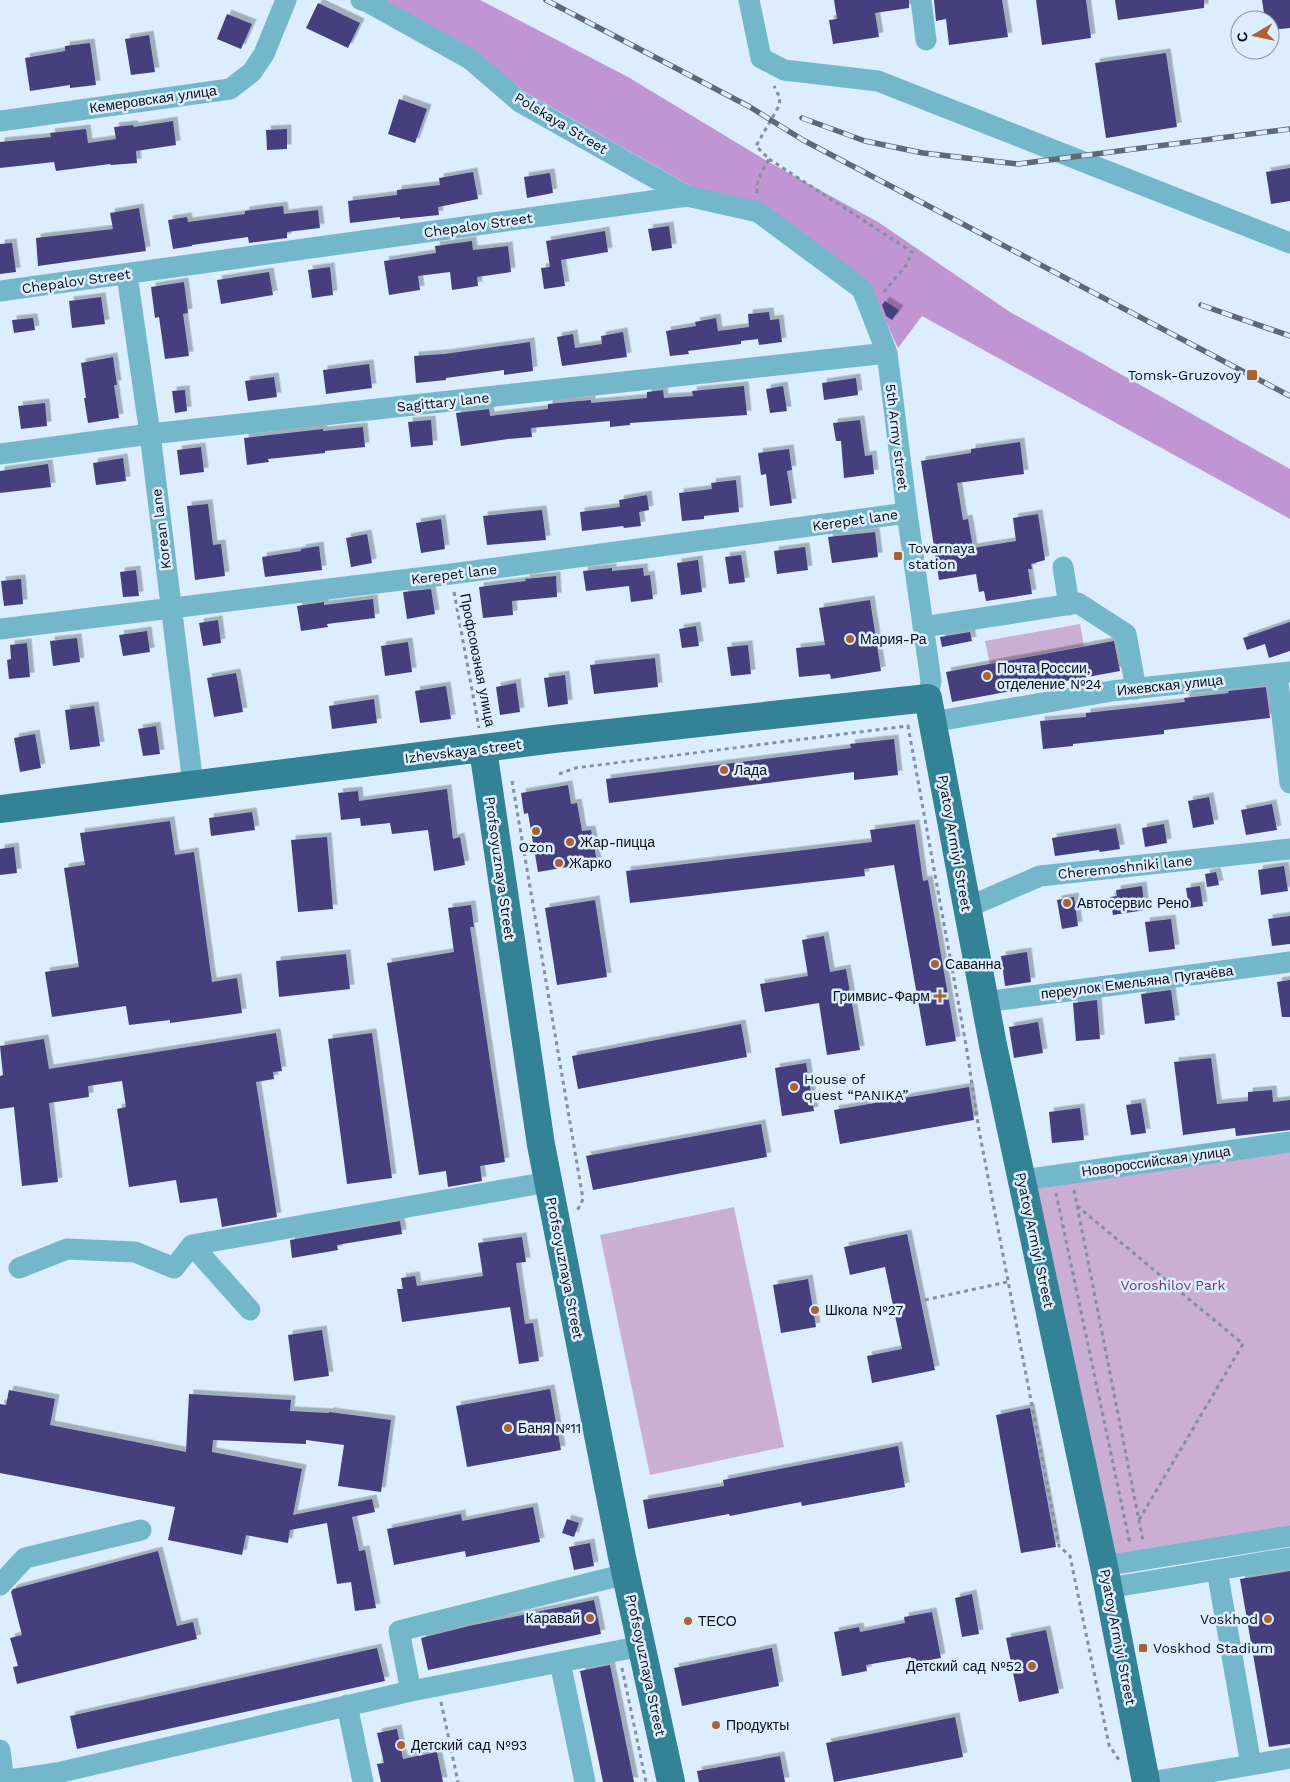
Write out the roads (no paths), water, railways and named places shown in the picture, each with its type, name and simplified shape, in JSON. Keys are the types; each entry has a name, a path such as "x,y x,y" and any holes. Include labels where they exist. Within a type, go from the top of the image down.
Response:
{"main road":[{"name":"Izhevskaya street","path":"0,809 554,739 930,710"},
{"name":"Pyatoy Armiyi Street","path":"930,710 966,908 1009,1124 1023,1180 1148,1782"},
{"name":"Profsoyuznaya Street","path":"483,749 541,1145 626,1574 630,1648 671,1782"}],"street":[{"name":"Кемеровская улица","path":"0,121 230,89 252,72 264,54 286,0"},
{"name":"Polskaya Street","path":"361,0 368,2 470,59 520,102 687,196"},
{"path":"749,0 761,58 784,70 878,81 1290,243"},
{"path":"922,0 926,40"},
{"name":"Chepalov Street","path":"0,291 127,275 687,196 758,212 862,289 887,353"},
{"name":"Korean lane","path":"127,275 150,434 193,784"},
{"name":"Sagittary lane","path":"0,454 150,434 887,353"},
{"name":"5th Army street","path":"887,353 931,681 930,710"},
{"name":"Kerepet lane","path":"0,630 450,574 907,513"},
{"path":"1063,567 1069,605"},
{"path":"923,627 1078,603 1126,634 1136,689"},
{"path":"1284,673 1290,783"},
{"name":"Ижевская улица","path":"930,710 1284,673"},
{"name":"Cheremoshniki lane","path":"966,908 1040,876 1290,849"},
{"name":"переулок Емельяна Пугачёва","path":"985,1002 1290,962"},
{"name":"Новороссийская улица","path":"1023,1180 1290,1142"},
{"path":"19,1268 67,1249 135,1252 174,1268 192,1245 548,1182"},
{"path":"192,1245 250,1310"},
{"path":"0,1585 25,1558 140,1530"},
{"path":"1106,1577 1290,1536"},
{"path":"1106,1577 1217,1570 1290,1558"},
{"path":"1217,1570 1251,1765"},
{"path":"411,1691 399,1631 626,1574"},
{"path":"0,1750 4,1781 67,1771 411,1691 630,1648"},
{"path":"560,1662 585,1782"},
{"path":"347,1705 362,1782"},
{"path":"1148,1782 1290,1758"}],"railway":[{"path":"546,0 750,107 803,140 1290,396"},
{"path":"802,118 865,141 923,153 1018,164 1290,129"},
{"path":"1201,305 1290,336"}],"place":[{"name":"Tomsk-Gruzovoy","path":"1252,375"},
{"name":"Tovarnaya station","path":"898,556"},
{"name":"Мария-Ра","path":"850,639"},
{"name":"Почта России, отделение №24","path":"987,676"},
{"name":"Лада","path":"724,770"},
{"name":"Ozon","path":"536,831"},
{"name":"Жар-пицца","path":"570,842"},
{"name":"Жарко","path":"559,863"},
{"name":"Автосервис Рено","path":"1067,903"},
{"name":"Саванна","path":"935,964"},
{"name":"Гримвис-Фарм","path":"940,996"},
{"name":"House of quest “PANIKA”","path":"794,1087"},
{"name":"Школа №27","path":"815,1310"},
{"name":"Баня №11","path":"508,1428"},
{"name":"Каравай","path":"590,1618"},
{"name":"Voskhod","path":"1268,1619"},
{"name":"ТЕСО","path":"688,1621"},
{"name":"Voskhod Stadium","path":"1143,1648"},
{"name":"Детский сад №52","path":"1032,1666"},
{"name":"Продукты","path":"716,1725"},
{"name":"Детский сад №93","path":"401,1745"}],"park label":[{"name":"Voroshilov Park","path":"1173,1285"}]}
